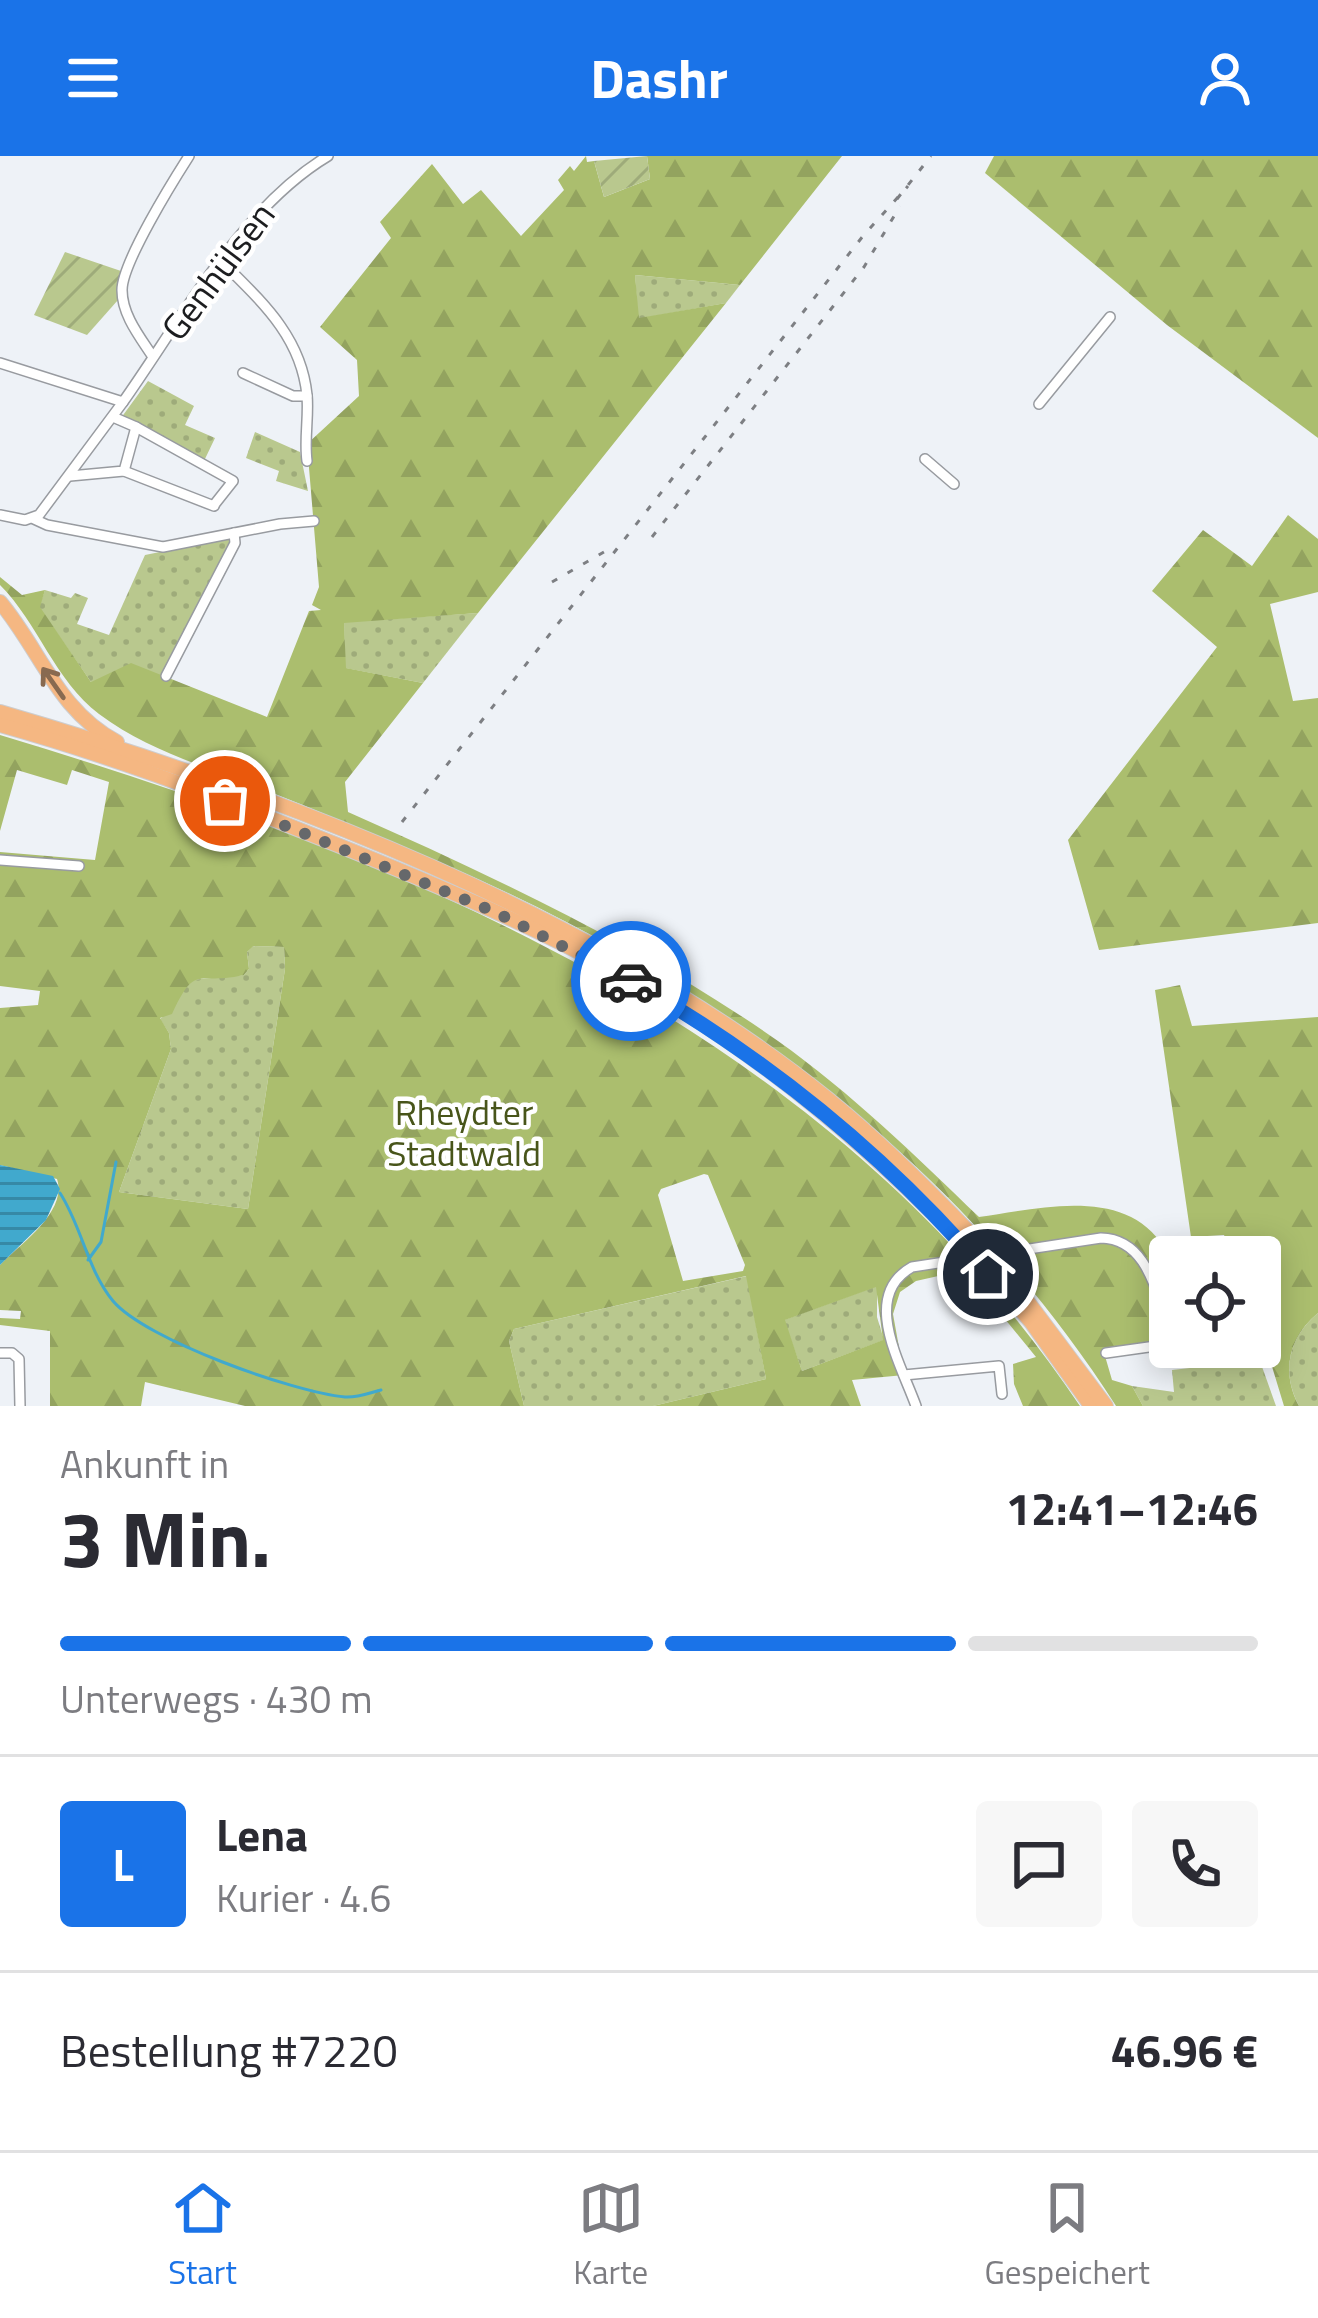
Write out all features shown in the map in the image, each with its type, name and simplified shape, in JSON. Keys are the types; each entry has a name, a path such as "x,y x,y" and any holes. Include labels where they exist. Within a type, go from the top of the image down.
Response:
{"highway":[{"path":"0,602 73,710 112,739 182,772"},
{"path":"0,712 261,799 459,882 659,982 827,1099 922,1183 1091,1406"},
{"path":"0,725 193,789 344,847 495,912 604,966 702,1023 788,1085 1007,1274 1106,1406"}],"street":[{"path":"153,357 128,316 123,283 189,156"},
{"name":"Genhülsen","path":"34,519 274,196 328,156"},
{"path":"222,262 277,316 299,360 307,396 307,461"},
{"path":"1040,404 1111,316"},
{"path":"0,363 123,402"},
{"path":"243,373 293,396 307,396"},
{"path":"70,476 124,472 213,507 233,481 113,417"},
{"path":"124,472 136,427"},
{"path":"925,459 954,484"},
{"path":"0,515 164,547 314,521"},
{"path":"166,676 235,543 234,533"},
{"path":"0,860 79,866"},
{"path":"916,1406 885,1312 889,1288 912,1267 1101,1238 1117,1240 1140,1256 1149,1278"},
{"path":"1106,1353 1149,1347"},
{"path":"0,1353 20,1359 20,1406"},
{"path":"904,1375 999,1366 1002,1394"}],"green space":[{"path":"586,156 587,162 594,161 604,197 650,179 647,156 842,156 740,285 635,275 639,318 726,303 478,613 344,623 346,668 423,683 345,782 348,812 569,916 727,1007 831,1082 979,1217 1079,1206 1128,1215 1148,1228 1154,1236 1149,1236 1149,1347 1105,1356 1112,1380 1132,1386 1143,1406 1116,1406 1053,1317 983,1234 906,1157 823,1086 735,1022 547,912 376,835 135,737 84,701 0,585 0,577 22,595 45,590 40,607 91,682 131,663 267,717 309,611 321,610 312,605 319,587 307,444 359,396 357,360 320,327 391,238 380,222 432,164 463,204 481,190 521,236 564,190 558,180 570,166 574,171"},
{"path":"647,156 650,179 604,197 594,161"},
{"path":"994,156 1318,156 1318,438 1167,325 985,173"},
{"path":"65,252 121,271 118,300 87,335 34,315"},
{"path":"635,275 740,285 726,303 638,319"},
{"path":"148,381 194,406 185,425 215,438 204,461 121,418"},
{"path":"255,432 300,452 308,491 276,481 279,471 246,458"},
{"path":"1288,515 1318,539 1318,592 1270,604 1293,701 1318,698 1318,923 1099,950 1068,840 1217,647 1152,591 1203,530 1252,566"},
{"path":"229,538 232,544 165,677 91,682 39,607 45,590 88,598 77,624 109,635 145,555"},
{"path":"478,613 423,683 345,668 344,622"},
{"name":"Rheydter Stadtwald","path":"0,735 309,840 458,904 602,977 737,1062 864,1161 979,1275 1080,1406 1023,1406 1014,1384 1013,1364 1036,1357 965,1270 916,1281 900,1292 893,1314 904,1375 852,1380 861,1406 653,1406 766,1379 746,1276 514,1329 509,1341 524,1406 245,1406 145,1382 141,1406 50,1406 50,1331 0,1325 0,1318 20,1319 21,1311 0,1310 0,1265 40,1227 58,1191 57,1179 0,1165 0,1008 38,1005 40,991 0,986 0,852 95,860 109,782 72,770 67,785 17,770 0,831","holes":["253,946 284,947 285,969 248,1209 119,1192 171,1049 160,1018 172,1014 193,982 244,975 249,969 247,952","708,1175 745,1265 743,1271 683,1281 658,1195 661,1189","876,1287 883,1340 802,1371 785,1320"]},
{"path":"252,946 284,947 285,969 248,1209 119,1192 171,1049 169,1033 160,1019 190,980 244,975"},
{"path":"1180,985 1192,1026 1318,1017 1318,1313 1300,1333 1290,1356 1290,1381 1299,1406 1284,1406 1272,1368 1281,1368 1281,1236 1191,1236 1155,990"},
{"path":"747,1276 766,1379 653,1406 524,1406 509,1341 514,1329"},
{"path":"877,1286 877,1317 884,1340 802,1371 784,1320"},
{"path":"1318,1313 1318,1406 1299,1406 1290,1381 1290,1356 1300,1333"},
{"path":"1262,1368 1276,1406 1143,1406 1132,1386 1174,1392 1172,1370"}],"water":[{"path":"0,1165 53,1176 60,1189 46,1220 0,1265"}],"waterway":[{"path":"88,1260 101,1242 116,1162"},
{"path":"60,1193 104,1289 130,1316 156,1332 222,1362 321,1393 345,1397 381,1390"}],"railway":[{"path":"897,199 931,156"},
{"path":"402,822 863,236 908,186"},
{"path":"652,537 864,267 900,206"},
{"path":"552,582 609,549"}],"way so far":[{"path":"225,801 495,912 631,981"}],"route":[{"path":"631,981 702,1023 841,1127 889,1169 988,1274"}]}
